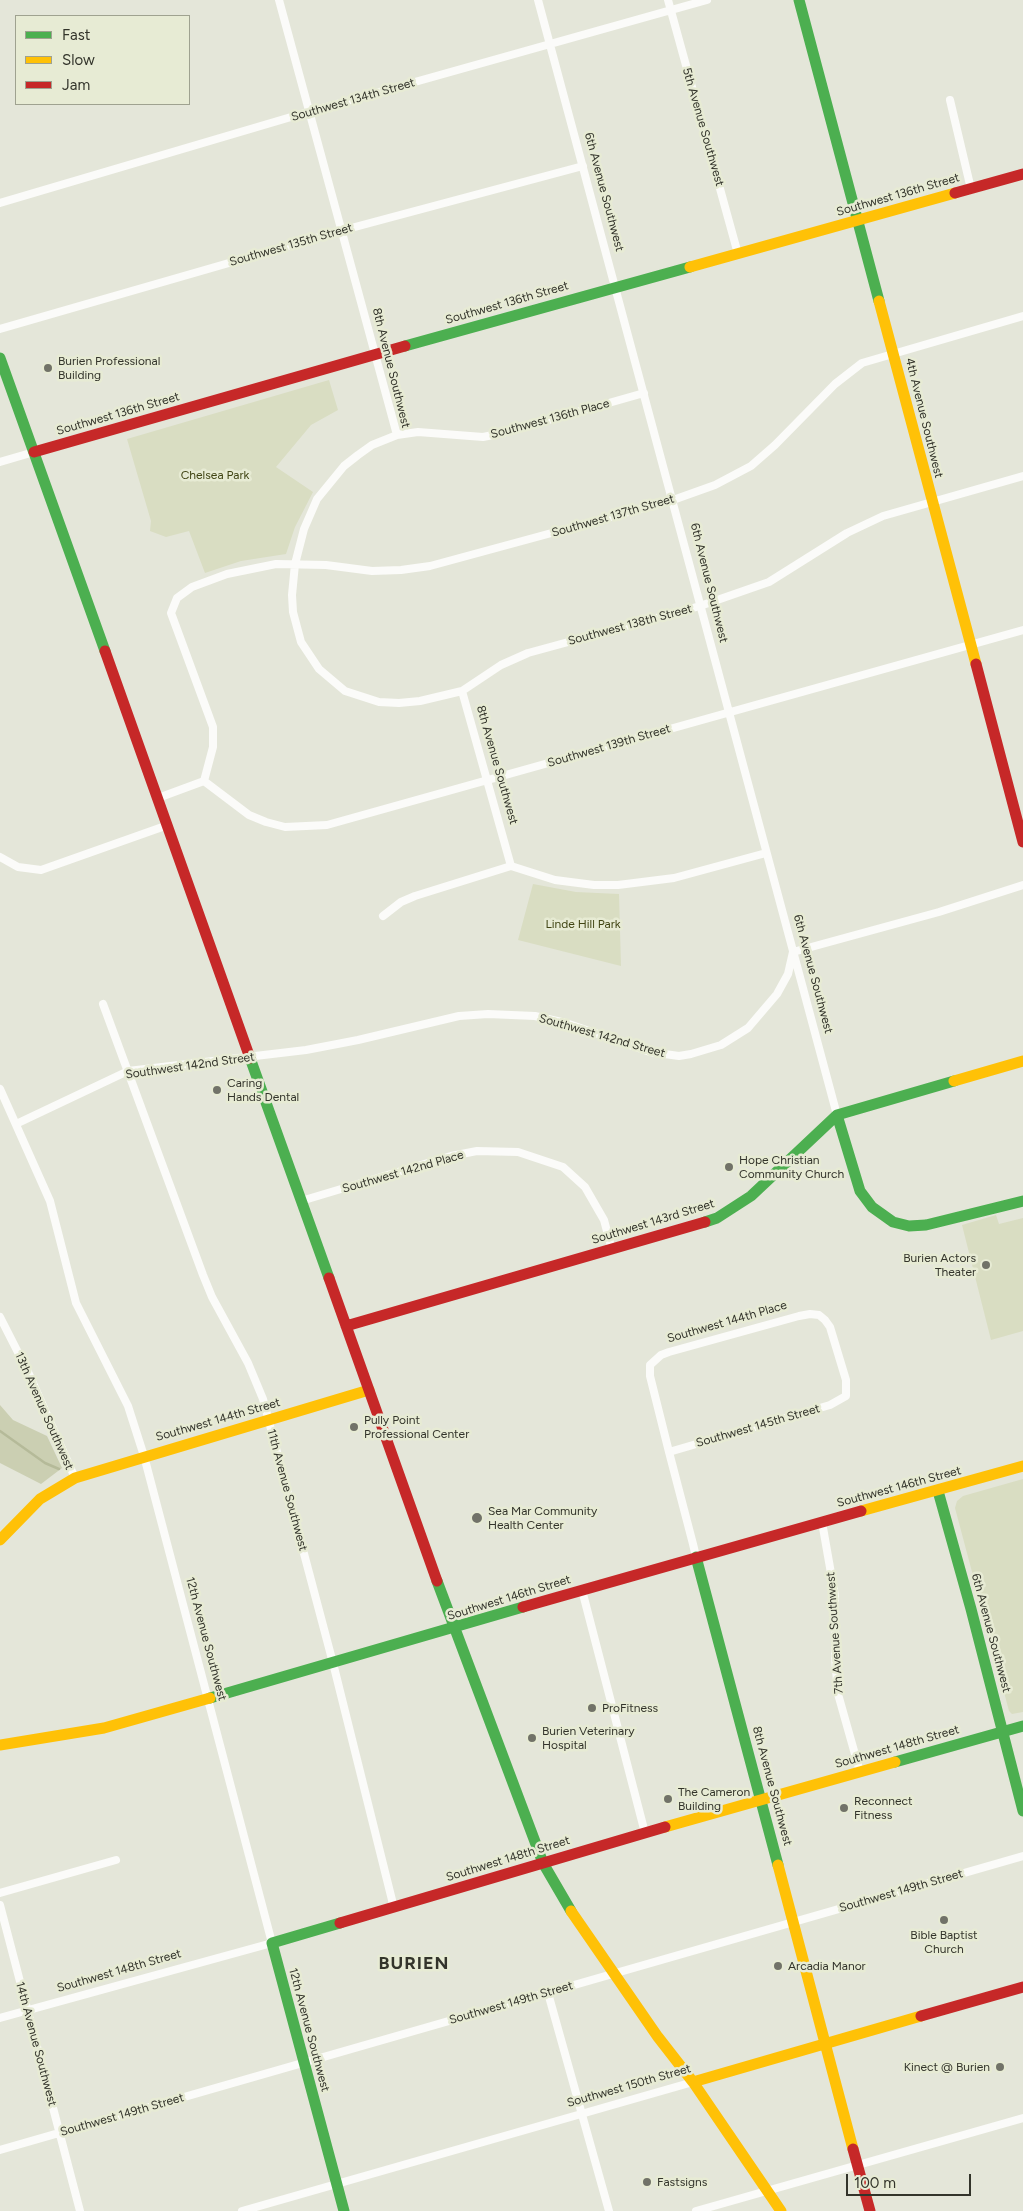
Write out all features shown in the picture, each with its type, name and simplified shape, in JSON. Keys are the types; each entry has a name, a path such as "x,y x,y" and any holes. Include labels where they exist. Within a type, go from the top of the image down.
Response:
{"street":[{"name":"8th Avenue Southwest","path":"279,0 340,231 397,435 372,445 344,466 317,499 304,529 295,564 292,595 296,627 301,642 310,658 331,681 345,692 380,702 399,703 420,701 462,691 512,866"},
{"name":"6th Avenue Southwest","path":"538,0 766,853 853,1173 860,1191 872,1207 893,1222 909,1226 934,1223 1023,1201"},
{"name":"5th Avenue Southwest","path":"668,0 738,254"},
{"name":"Southwest 134th Street","path":"0,203 308,112 707,0"},
{"name":"4th Avenue Southwest","path":"799,0 1023,842"},
{"path":"950,100 971,189"},
{"name":"Southwest 135th Street","path":"0,329 340,231 583,166"},
{"name":"Southwest 136th Street","path":"0,462 374,355 1023,174"},
{"name":"Southwest 137th Street","path":"204,781 214,747 213,727 171,613 177,598 192,587 254,567 295,564 326,565 372,571 430,566 673,500 715,485 751,466 775,445 834,384 852,369 867,361 1023,316"},
{"path":"0,358 454,1628 543,1863 574,1916 658,2037 693,2082 781,2211"},
{"name":"Southwest 136th Place","path":"397,435 418,432 483,437 644,394"},
{"name":"Southwest 138th Street","path":"462,691 501,665 528,654 700,606 769,582 847,533 867,523 1023,476"},
{"name":"Southwest 139th Street","path":"204,781 250,815 285,827 305,828 327,825 1023,630"},
{"path":"158,798 204,781"},
{"path":"0,857 18,867 41,870 168,825"},
{"path":"383,916 401,902 415,896 512,866 556,880 594,885 618,885 674,878 766,853"},
{"path":"793,952 939,912 1023,885"},
{"name":"Southwest 142nd Street","path":"16,1124 128,1072 250,1057 358,1040 459,1016 517,1014 550,1019 650,1052 665,1055 691,1054 721,1045 748,1028 777,994 788,974 793,952"},
{"name":"11th Avenue Southwest","path":"103,1004 203,1275 212,1297 254,1376 268,1419 333,1663 394,1908"},
{"name":"Southwest 143rd Street","path":"346,1326 717,1218 751,1196 837,1115 1023,1061"},
{"name":"12th Avenue Southwest","path":"0,1089 50,1201 76,1303 128,1406 144,1456 303,2063 344,2211"},
{"name":"Southwest 142nd Place","path":"301,1201 451,1156 477,1151 518,1152 563,1166 585,1187 604,1220 612,1250"},
{"name":"Southwest 144th Place","path":"649,1368 655,1359 669,1352 810,1314 819,1316 830,1327 846,1380 846,1396"},
{"name":"13th Avenue Southwest","path":"0,1317 29,1374 74,1478"},
{"name":"8th Avenue Southwest","path":"649,1368 696,1557 870,2211"},
{"name":"Southwest 144th Street","path":"74,1478 370,1390"},
{"name":"Southwest 145th Street","path":"669,1452 830,1405 846,1396"},
{"name":"Southwest 146th Street","path":"0,1744 104,1728 207,1697 454,1628 468,1622 1023,1466"},
{"path":"0,1540 40,1499 56,1487 74,1478"},
{"name":"6th Avenue Southwest","path":"938,1491 1023,1811"},
{"name":"7th Avenue Southwest","path":"822,1522 835,1596 835,1657 838,1694 860,1772"},
{"path":"582,1590 645,1832"},
{"name":"Southwest 148th Street","path":"0,2018 272,1943 645,1832 1023,1726"},
{"name":"Southwest 149th Street","path":"0,2150 1023,1856"},
{"path":"0,1892 116,1860"},
{"name":"14th Avenue Southwest","path":"0,1905 80,2211"},
{"name":"Southwest 150th Street","path":"242,2211 584,2114 825,2042 1023,1987"},
{"path":"548,1993 584,2114 609,2211"},
{"path":"696,2211 1023,2118"}],"green space":[{"name":"Chelsea Park","path":"329,380 338,410 311,425 276,467 313,492 295,527 286,554 241,561 205,573 189,531 166,537 150,531 151,521 127,439"},
{"name":"Linde Hill Park","path":"533,884 576,892 619,894 621,966 518,940"},
{"path":"996,1215 999,1224 1023,1218 1023,1331 991,1340 962,1225"},
{"path":"0,1405 13,1420 47,1436 62,1468 41,1484 0,1463"},
{"path":"1023,1479 1023,1712 1012,1714 1009,1711 955,1508 957,1501 963,1496"}],"waterway":[{"path":"0,1431 45,1463 59,1469"}],"traffic: fast":[{"path":"799,0 879,301"},
{"path":"405,346 690,267"},
{"path":"0,358 105,651"},
{"path":"250,1058 329,1278"},
{"path":"705,1222 717,1218 751,1196 837,1115 954,1081"},
{"path":"837,1115 860,1191 872,1207 893,1222 909,1226 926,1225 1023,1201"},
{"path":"938,1491 971,1609 1023,1811"},
{"path":"696,1557 778,1865"},
{"path":"437,1581 543,1863 571,1911"},
{"path":"210,1698 523,1607"},
{"path":"895,1762 1023,1726"},
{"path":"340,1923 272,1943 344,2211"}],"traffic: slow":[{"path":"690,267 955,193"},
{"path":"879,301 976,664"},
{"path":"954,1081 1023,1061"},
{"path":"0,1540 40,1499 75,1478 369,1390"},
{"path":"861,1511 1023,1466"},
{"path":"0,1745 104,1728 210,1698"},
{"path":"665,1827 895,1762"},
{"path":"778,1865 853,2149"},
{"path":"571,1911 658,2037 693,2082 781,2211"},
{"path":"693,2082 921,2016"}],"traffic: jam":[{"path":"955,193 1023,174"},
{"path":"34,452 405,346"},
{"path":"105,651 250,1058"},
{"path":"976,664 1023,842"},
{"path":"346,1326 705,1222"},
{"path":"329,1278 437,1581"},
{"path":"523,1607 861,1511"},
{"path":"340,1923 665,1827"},
{"path":"921,2016 1023,1987"},
{"path":"853,2149 870,2211"}],"place":[{"name":"Burien Professional Building","path":"48,368"},
{"name":"Caring Hands Dental","path":"217,1090"},
{"name":"Hope Christian Community Church","path":"729,1167"},
{"name":"Burien Actors Theater","path":"986,1265"},
{"name":"Pully Point Professional Center","path":"354,1427"},
{"name":"Sea Mar Community Health Center","path":"477,1518"},
{"name":"ProFitness","path":"592,1708"},
{"name":"Burien Veterinary Hospital","path":"532,1738"},
{"name":"The Cameron Building","path":"668,1799"},
{"name":"Reconnect Fitness","path":"844,1808"},
{"name":"Bible Baptist Church","path":"944,1920"},
{"name":"Arcadia Manor","path":"778,1966"},
{"name":"Kinect @ Burien","path":"1000,2067"},
{"name":"Fastsigns","path":"647,2182"}],"district":[{"name":"BURIEN","path":"414,1964"}]}
